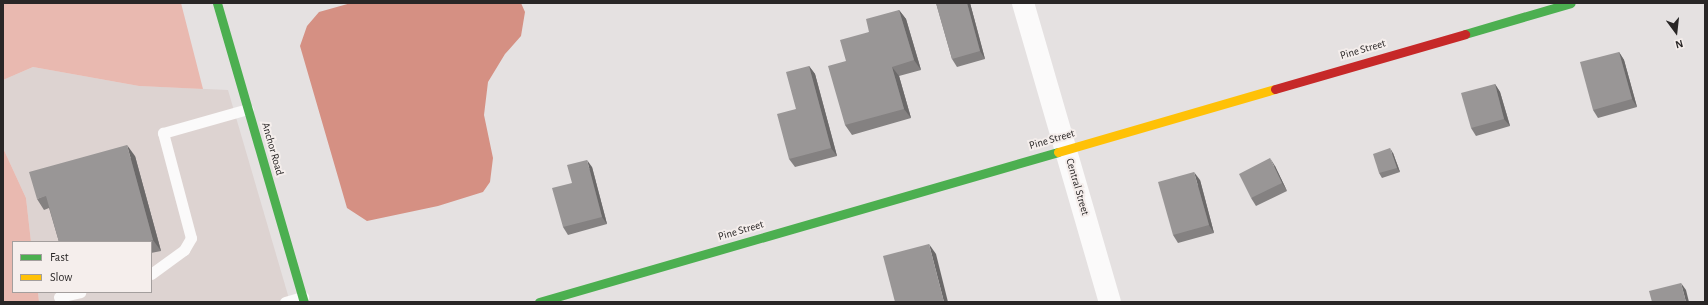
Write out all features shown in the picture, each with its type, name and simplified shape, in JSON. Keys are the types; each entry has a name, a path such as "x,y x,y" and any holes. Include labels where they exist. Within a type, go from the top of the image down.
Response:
{"street":[{"name":"Anchor Road","path":"217,3 304,299"},
{"name":"Central Street","path":"1023,3 1110,302"},
{"name":"Pine Street","path":"539,302 1066,148 1571,3"}],"lane":[{"path":"152,273 184,250 191,238 163,133 248,109"},
{"path":"60,297 76,293"},
{"path":"285,302 304,299"}],"shaded area":[{"path":"3,3 181,3 203,89 139,86 33,67 3,80"},
{"path":"351,3 521,3 525,12 521,36 505,54 488,82 484,115 493,158 490,182 483,192 438,206 367,221 347,208 300,46 307,26 319,12"},
{"path":"33,67 139,86 228,90 290,302 39,302 38,293 152,293 152,241 31,241 26,198 3,148 3,80"},
{"path":"3,148 26,198 31,241 12,241 12,293 38,293 39,302 3,302"}],"building":[{"path":"936,3 967,3 980,51 952,59"},
{"path":"899,10 914,60 892,67 904,109 845,125 828,66 846,61 840,40 869,32 866,19"},
{"path":"1619,52 1632,99 1593,110 1580,62"},
{"path":"809,66 831,148 789,159 777,114 796,109 786,72"},
{"path":"1495,84 1504,119 1471,128 1461,93"},
{"path":"127,145 153,240 59,241 46,196 37,199 29,172"},
{"path":"1390,148 1397,168 1379,173 1373,154"},
{"path":"1270,158 1282,183 1251,198 1239,174"},
{"path":"587,160 602,217 563,227 552,188 572,183 567,165"},
{"path":"1194,172 1209,225 1173,235 1158,182"},
{"path":"929,244 944,302 895,302 883,256"},
{"path":"1681,283 1686,302 1652,302 1649,291"}],"traffic: fast":[{"path":"217,3 304,302"},
{"path":"1465,34 1571,3"},
{"path":"539,302 1058,152"}],"traffic: slow":[{"path":"1058,152 1275,89"}],"traffic: jam":[{"path":"1275,89 1465,34"}]}
